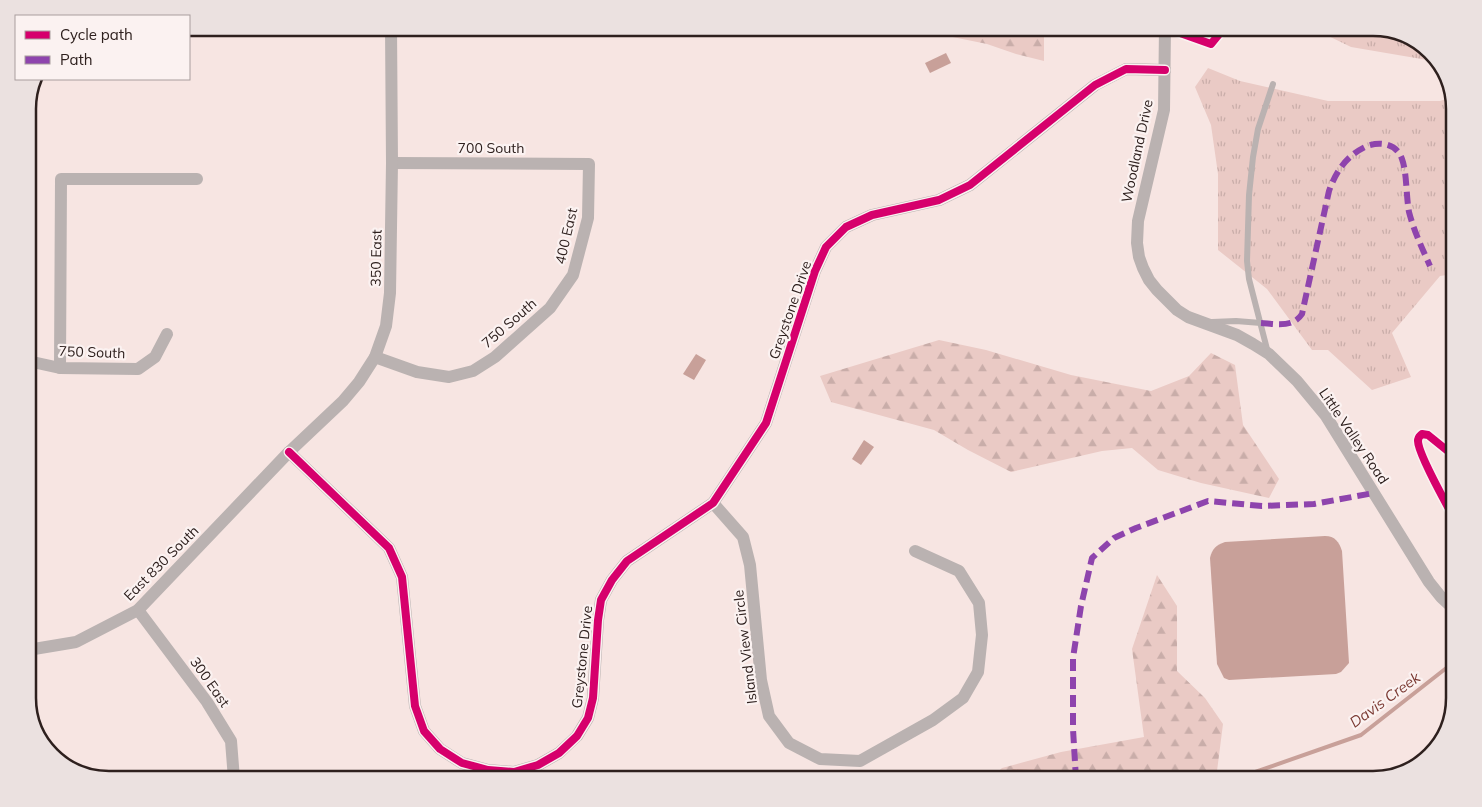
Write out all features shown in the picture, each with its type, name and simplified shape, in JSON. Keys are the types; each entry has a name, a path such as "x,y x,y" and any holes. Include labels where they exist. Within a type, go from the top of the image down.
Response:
{"street":[{"name":"350 East","path":"289,452 343,401 359,382 375,357 386,326 390,293 391,36"},
{"name":"Woodland Drive","path":"1138,221 1164,110 1165,36"},
{"name":"Greystone Drive","path":"517,771 538,765 559,753 577,736 588,718 592,698 598,620 602,600 612,580 627,561 713,503 766,423 815,271 826,247 846,227 872,215 939,200 970,184 1095,85 1126,69 1165,70"},
{"name":"700 South","path":"392,163 589,164"},
{"name":"400 East","path":"550,308 573,275 588,218 589,164"},
{"path":"60,368 61,179 197,179"},
{"name":"Little Valley Road","path":"1138,221 1137,243 1139,257 1149,280 1157,290 1177,310 1188,317 1237,335 1269,354 1297,381 1326,416 1429,582 1446,602"},
{"name":"750 South","path":"375,357 417,372 449,377 473,371 496,357 550,308"},
{"name":"750 South","path":"36,363 60,368 138,369 154,357 167,334"},
{"name":"Greystone Drive","path":"289,452 389,548 402,577 415,706 424,731 440,749 462,763 488,770 501,771"},
{"name":"East 830 South","path":"36,649 76,642 138,610 289,452"},
{"name":"Island View Circle","path":"713,503 743,537 750,565 761,680 769,716 789,743 820,759 860,761 933,720 963,698 978,672 982,636 979,603 959,571 915,551"},
{"name":"300 East","path":"138,610 207,702 232,740 234,771"}],"lane":[{"path":"1269,354 1249,279 1247,261 1249,195 1258,129 1273,84"},
{"path":"1204,322 1236,321 1261,323"}],"green space":[{"path":"948,36 1044,36 1044,61 1016,54 987,44"},
{"path":"1328,36 1372,36 1396,40 1421,54 1427,60 1351,47"},
{"path":"1208,68 1240,81 1328,101 1440,101 1445,99 1446,275 1440,276 1392,333 1411,377 1372,390 1328,350 1312,350 1267,289 1218,250 1218,174 1211,125 1195,87"},
{"path":"939,340 986,350 1071,375 1151,391 1189,376 1211,353 1235,365 1243,425 1279,479 1269,498 1201,483 1158,470 1132,448 1102,451 1011,472 934,430 831,402 820,376"},
{"path":"1157,575 1177,606 1177,671 1205,698 1223,724 1217,771 999,771 1002,768 1061,752 1144,737 1132,649"}],"shaded area":[{"path":"946,53 951,63 930,73 925,63"},
{"path":"696,354 706,360 694,380 683,374"},
{"path":"864,440 874,447 861,465 852,459"},
{"path":"1325,536 1336,540 1342,551 1349,663 1341,672 1336,674 1229,680 1224,678 1217,664 1210,558 1213,550 1225,542"}],"waterway":[{"name":"Davis Creek","path":"1258,771 1361,735 1446,668"}],"marked path":[{"path":"1261,323 1289,323 1302,314 1329,191 1343,164 1367,146 1388,145 1400,154 1405,171 1409,212 1430,266"},
{"path":"1076,771 1073,729 1073,658 1081,606 1092,558 1114,538 1208,501 1262,506 1314,504 1374,493"}],"cycle path":[{"path":"1188,36 1211,44 1218,36"},
{"path":"517,771 538,765 559,753 577,736 588,718 593,698 601,600 612,580 627,561 713,503 766,423 815,271 826,247 846,227 872,215 939,200 970,185 1095,85 1126,69 1165,70"},
{"path":"1446,450 1428,435 1422,434 1418,438 1419,448 1446,503"},
{"path":"289,452 389,548 402,577 415,706 424,731 440,749 462,763 488,770 501,771"}]}
